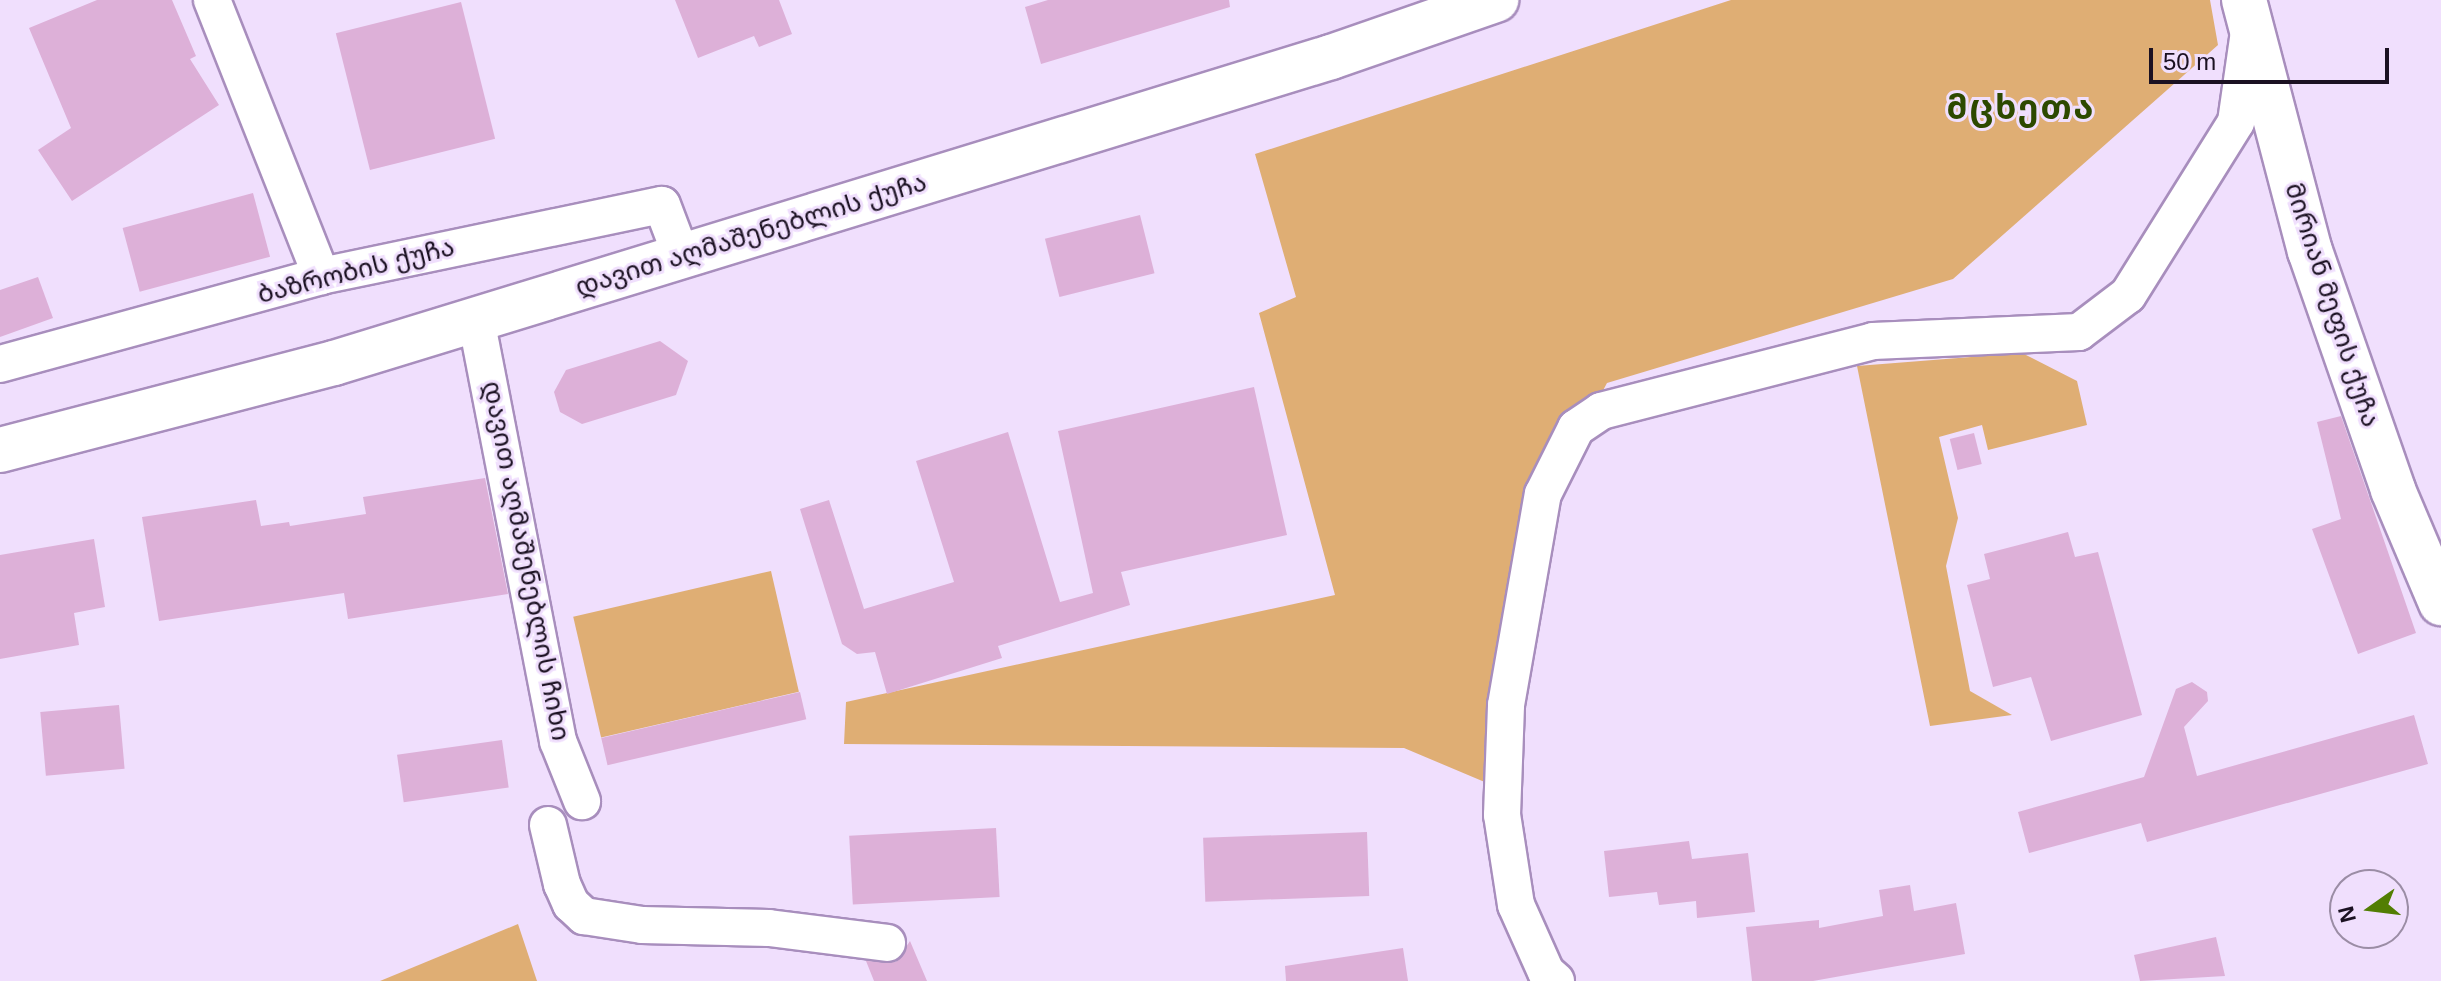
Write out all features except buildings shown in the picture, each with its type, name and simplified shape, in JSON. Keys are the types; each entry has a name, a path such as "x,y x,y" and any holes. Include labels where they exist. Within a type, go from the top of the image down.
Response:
{"main road":[{"name":"დავით აღმაშენებლის ქუჩა","path":"0,450 132,420 476,319 1331,57 1496,0"},
{"name":"მირიან მეფის ქუჩა","path":"2247,16 2328,305 2393,490 2441,603"}],"street":[{"path":"212,0 321,276"},
{"path":"1556,981 1546,972 1516,905 1502,815 1505,721 1533,531 1543,494 1576,428 1601,411 1873,341 2079,332 2128,295 2236,122 2247,16"},
{"name":"ბაზრობის ქუჩა","path":"0,364 321,276 662,205 681,255"},
{"name":"დავით აღმაშენებლის ჩიხი","path":"476,319 558,741 582,801"},
{"path":"548,825 562,884 571,904 584,916 642,925 769,928 887,943"}],"shaded area":[{"path":"1731,0 2210,0 2218,45 1953,279 1607,383 1511,562 1487,783 1404,748 844,744 846,702 1335,595 1259,313 1296,297 1255,154"},
{"path":"2022,353 2077,381 2087,425 1988,450 1982,425 1939,437 1958,518 1946,566 1970,691 2012,715 1930,726 1857,366"},
{"path":"771,571 799,692 601,737 573,617"},
{"path":"518,924 537,981 380,981"}],"district":[{"name":"მცხეთა","path":"2021,108"}]}
